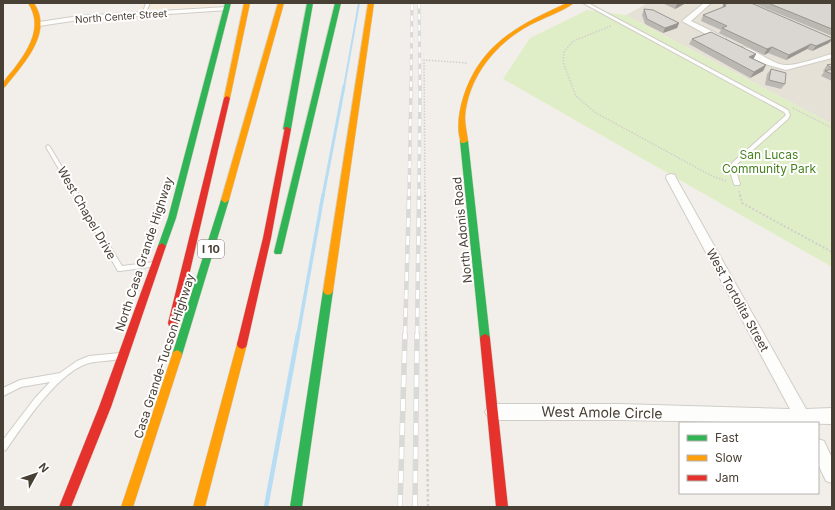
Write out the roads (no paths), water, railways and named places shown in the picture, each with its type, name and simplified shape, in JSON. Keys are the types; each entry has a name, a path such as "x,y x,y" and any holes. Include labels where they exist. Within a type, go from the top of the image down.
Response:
{"main road":[{"path":"3,86 36,40 40,24 39,16 31,3"},
{"path":"172,329 223,119 247,3"},
{"name":"Casa Grande-Tucson Highway","path":"126,507 216,232 281,3"},
{"path":"200,507 239,356 266,238 310,3"},
{"path":"277,258 338,3"},
{"path":"296,507 371,3"},
{"name":"North Adonis Road","path":"502,507 462,117 465,97 470,82 489,51 507,36 523,26 571,3"},
{"name":"North Casa Grande Highway","path":"65,507 106,407 172,218 227,6"},
{"path":"239,356 256,324"},
{"path":"132,491 161,375"}],"street":[{"path":"708,3 686,21 768,62 786,68 832,56"},
{"name":"North Center Street","path":"40,24 69,19 227,6"},
{"name":"West Tortolita Street","path":"671,178 804,420"},
{"name":"West Amole Circle","path":"492,412 620,412 804,420 832,416"},
{"path":"819,450 832,475"}],"lane":[{"path":"143,14 148,3"},
{"path":"585,3 786,111 788,115 786,118 735,162 733,171 737,184"},
{"name":"West Chapel Drive","path":"48,147 120,269 156,264"},
{"path":"3,447 37,403 61,376 81,363 94,358 123,356"},
{"path":"3,392 20,384 61,376"}],"waterway":[{"path":"344,87 359,3"},
{"path":"323,196 344,86"},
{"path":"298,335 323,195"},
{"path":"266,507 298,334"}],"railway":[{"path":"411,87 412,3"},
{"path":"419,3 420,87"},
{"path":"409,196 411,86"},
{"path":"419,196 420,87"},
{"path":"405,335 409,195"},
{"path":"417,335 419,195"},
{"path":"400,507 405,334"},
{"path":"415,507 417,334"}],"park label":[{"name":"San Lucas Community Park","path":"769,161"}]}
